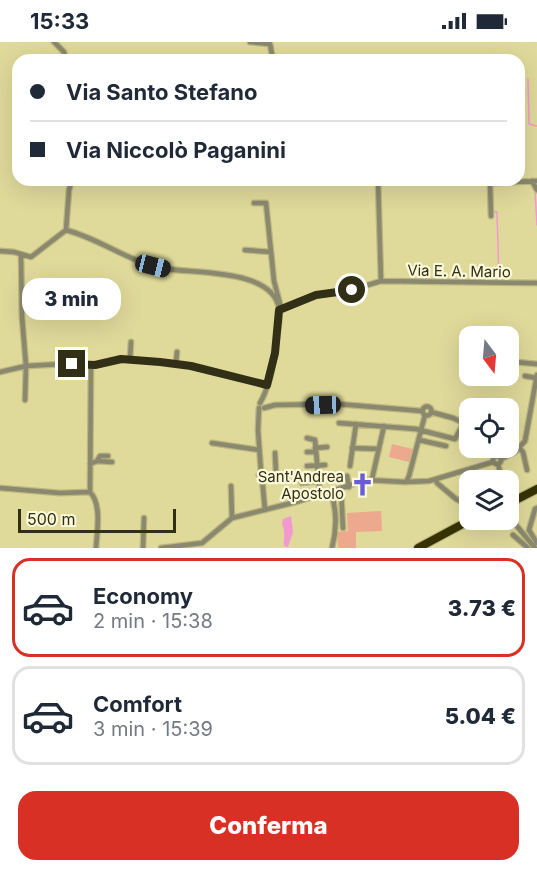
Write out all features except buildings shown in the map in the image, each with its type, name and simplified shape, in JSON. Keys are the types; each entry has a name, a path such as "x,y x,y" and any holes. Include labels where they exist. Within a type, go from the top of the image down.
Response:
{"highway":[{"path":"519,499 537,487"},
{"path":"418,548 459,526"},
{"path":"424,548 459,530"}],"street":[{"path":"54,42 64,54"},
{"path":"250,42 270,44 272,54"},
{"path":"535,181 537,190"},
{"path":"0,251 34,256 66,230 70,186"},
{"path":"378,186 381,281"},
{"path":"490,186 491,216"},
{"path":"254,203 266,203 274,280 280,310 275,353 262,406 260,450 265,510"},
{"path":"66,230 153,266 176,271 232,276 257,283 269,290 279,302"},
{"path":"245,250 271,252"},
{"path":"21,255 26,366 25,400"},
{"name":"Via E. A. Mario","path":"280,310 316,295 348,291 381,281 537,283"},
{"path":"130,359 132,342"},
{"path":"176,363 177,352"},
{"path":"0,372 26,366 63,364 91,366 117,359 130,359 176,363 267,385"},
{"path":"519,362 537,364"},
{"path":"91,366 90,492 95,497 97,509 96,548"},
{"path":"161,548 202,543 232,518 372,479 436,480 497,460 520,449 526,435 537,377 525,376"},
{"path":"262,406 338,404 431,412 459,421"},
{"path":"409,481 427,406 431,412"},
{"path":"339,423 422,430 456,439 459,432"},
{"path":"350,466 356,424"},
{"path":"372,479 384,426"},
{"path":"307,438 315,440 320,495"},
{"path":"419,440 446,446"},
{"path":"212,442 260,450"},
{"path":"306,452 327,447"},
{"path":"352,448 379,449"},
{"path":"520,449 523,452 527,470"},
{"path":"263,475 276,473 275,453"},
{"path":"97,461 100,456 108,456"},
{"path":"497,460 500,470"},
{"path":"90,464 97,461 112,462"},
{"path":"307,466 325,465"},
{"path":"348,476 349,487"},
{"path":"436,480 441,487 459,499"},
{"path":"302,483 318,481"},
{"path":"231,486 232,518"},
{"path":"0,488 60,493 90,492"},
{"path":"341,489 342,528"},
{"path":"331,492 336,506 333,548"},
{"path":"537,508 529,530 537,543"},
{"path":"143,548 144,519"},
{"path":"519,529 535,548"},
{"path":"513,535 528,548"}],"shaded area":[{"path":"392,444 413,449 409,462 389,457"},
{"path":"381,511 382,531 356,532 356,548 338,548 337,532 348,531 347,513"},
{"path":"291,516 293,532 288,547 284,546 282,522 283,519"}],"waterway":[{"path":"528,79 529,124 537,126"},
{"path":"535,191 537,225"},
{"path":"492,211 497,212 499,280"}],"place":[{"name":"Sant'Andrea Apostolo","path":"362,485"}],"route":[{"path":"72,364 87,366 121,359 160,362 191,366 267,385 275,353 279,310 305,298 352,290"}]}
